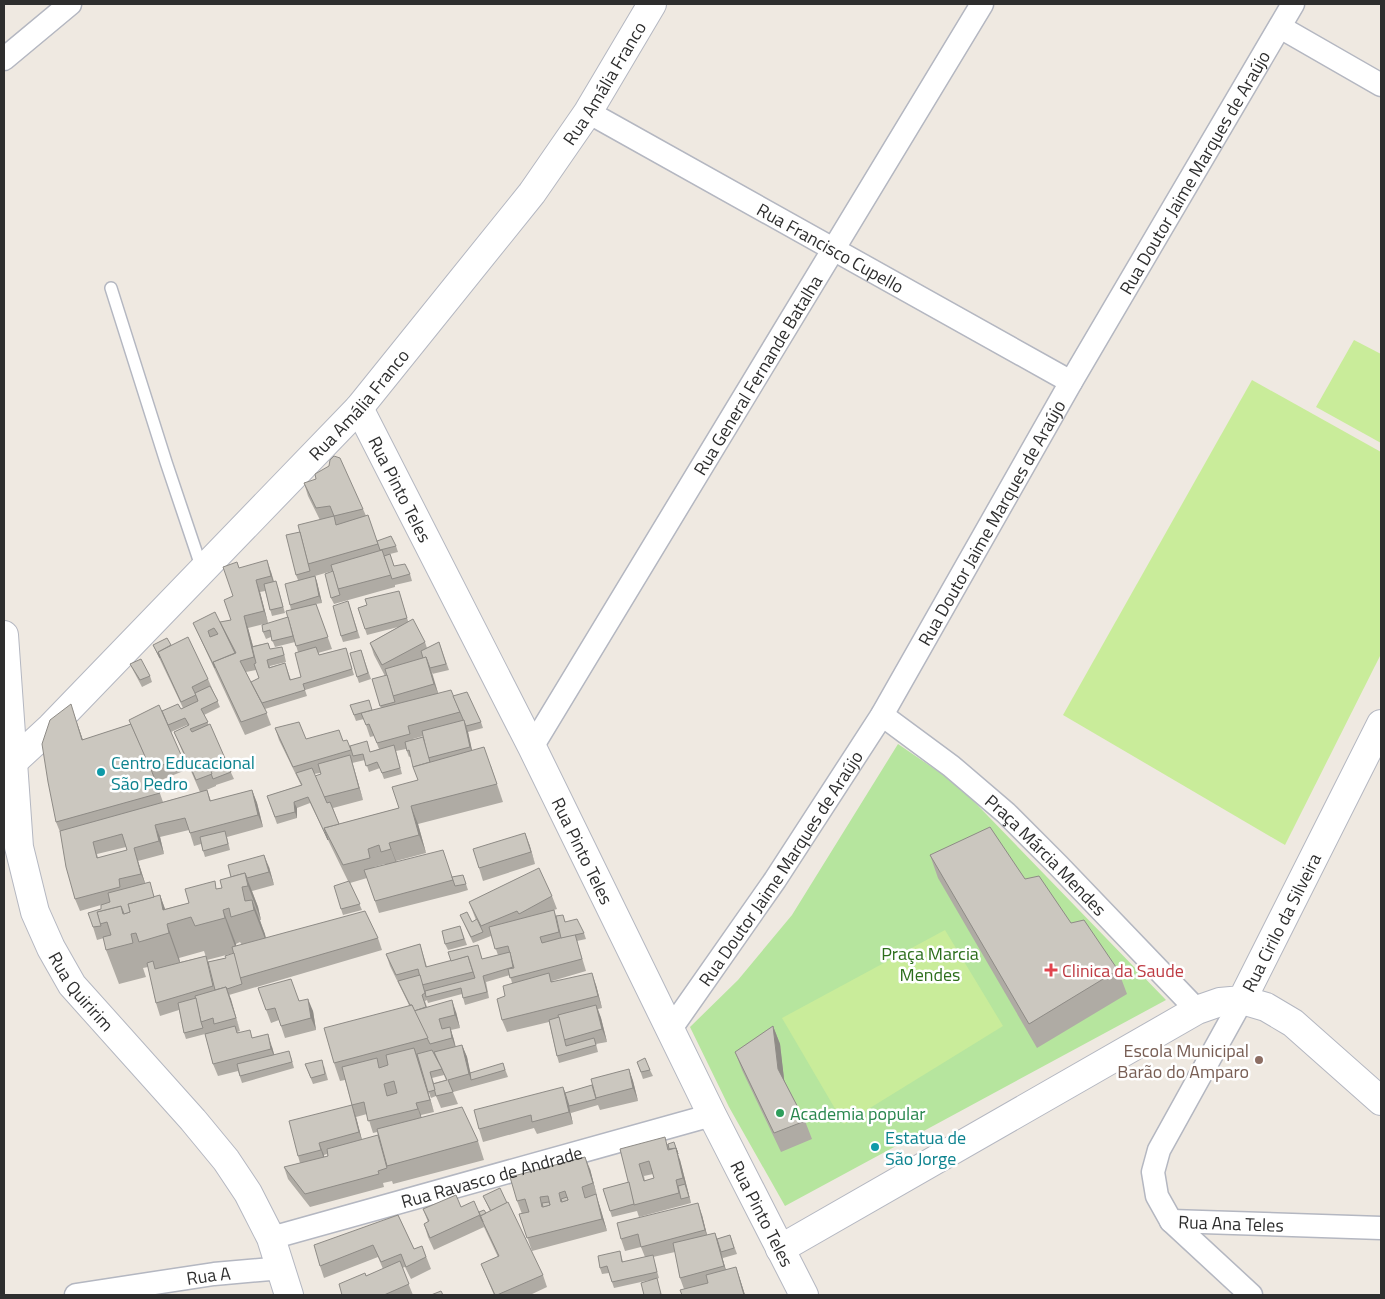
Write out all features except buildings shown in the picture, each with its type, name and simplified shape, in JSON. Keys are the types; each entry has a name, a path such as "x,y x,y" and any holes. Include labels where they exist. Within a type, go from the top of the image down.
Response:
{"street":[{"path":"4,59 70,4"},
{"name":"Rua Amália Franco","path":"8,764 51,727 359,408 532,193 588,112 652,4"},
{"name":"Rua General Fernande Batalha","path":"532,747 982,4"},
{"name":"Rua Doutor Jaime Marques de Araújo","path":"670,1030 775,880 882,716 1071,382 1294,4"},
{"path":"1280,27 1381,85"},
{"name":"Rua Francisco Cupello","path":"588,112 1071,382"},
{"name":"Rua Pinto Teles","path":"359,408 532,747 712,1115 804,1295"},
{"name":"Rua Quiririm","path":"4,635 8,764 19,847 35,912 51,948 72,985 193,1120 226,1160 248,1193 271,1238 289,1295"},
{"name":"Praça Márcia Mendes","path":"882,716 951,766 1006,813 1197,1010"},
{"name":"Rua Cirilo da Silveira","path":"780,1249 1197,1010 1220,1002 1242,1000 1381,724"},
{"path":"1242,1000 1266,1008 1293,1023 1378,1093"},
{"name":"Rua Ana Teles","path":"1242,1000 1159,1150 1153,1172 1158,1196 1171,1221 1381,1228"},
{"name":"Rua Ravasco de Andrade","path":"271,1238 712,1115"},
{"path":"1171,1221 1251,1295"},
{"name":"Rua A","path":"76,1295 214,1274 282,1268"}],"lane":[{"path":"111,288 202,569"}],"green space":[{"path":"1354,340 1381,354 1381,443 1316,407"},
{"path":"1252,380 1381,452 1381,654 1285,845 1063,715"},
{"name":"Praça Marcia Mendes","path":"898,744 958,785 1166,1000 785,1206 729,1107 690,1027 738,980 792,915"},
{"path":"945,930 1003,1026 844,1124 782,1018"}],"place":[{"name":"Centro Educacional São Pedro","path":"101,772"},
{"name":"Clinica da Saude","path":"1051,970"},
{"name":"Escola Municipal Barão do Amparo","path":"1259,1060"},
{"name":"Academia popular","path":"780,1113"},
{"name":"Estatua de São Jorge","path":"875,1147"}]}
